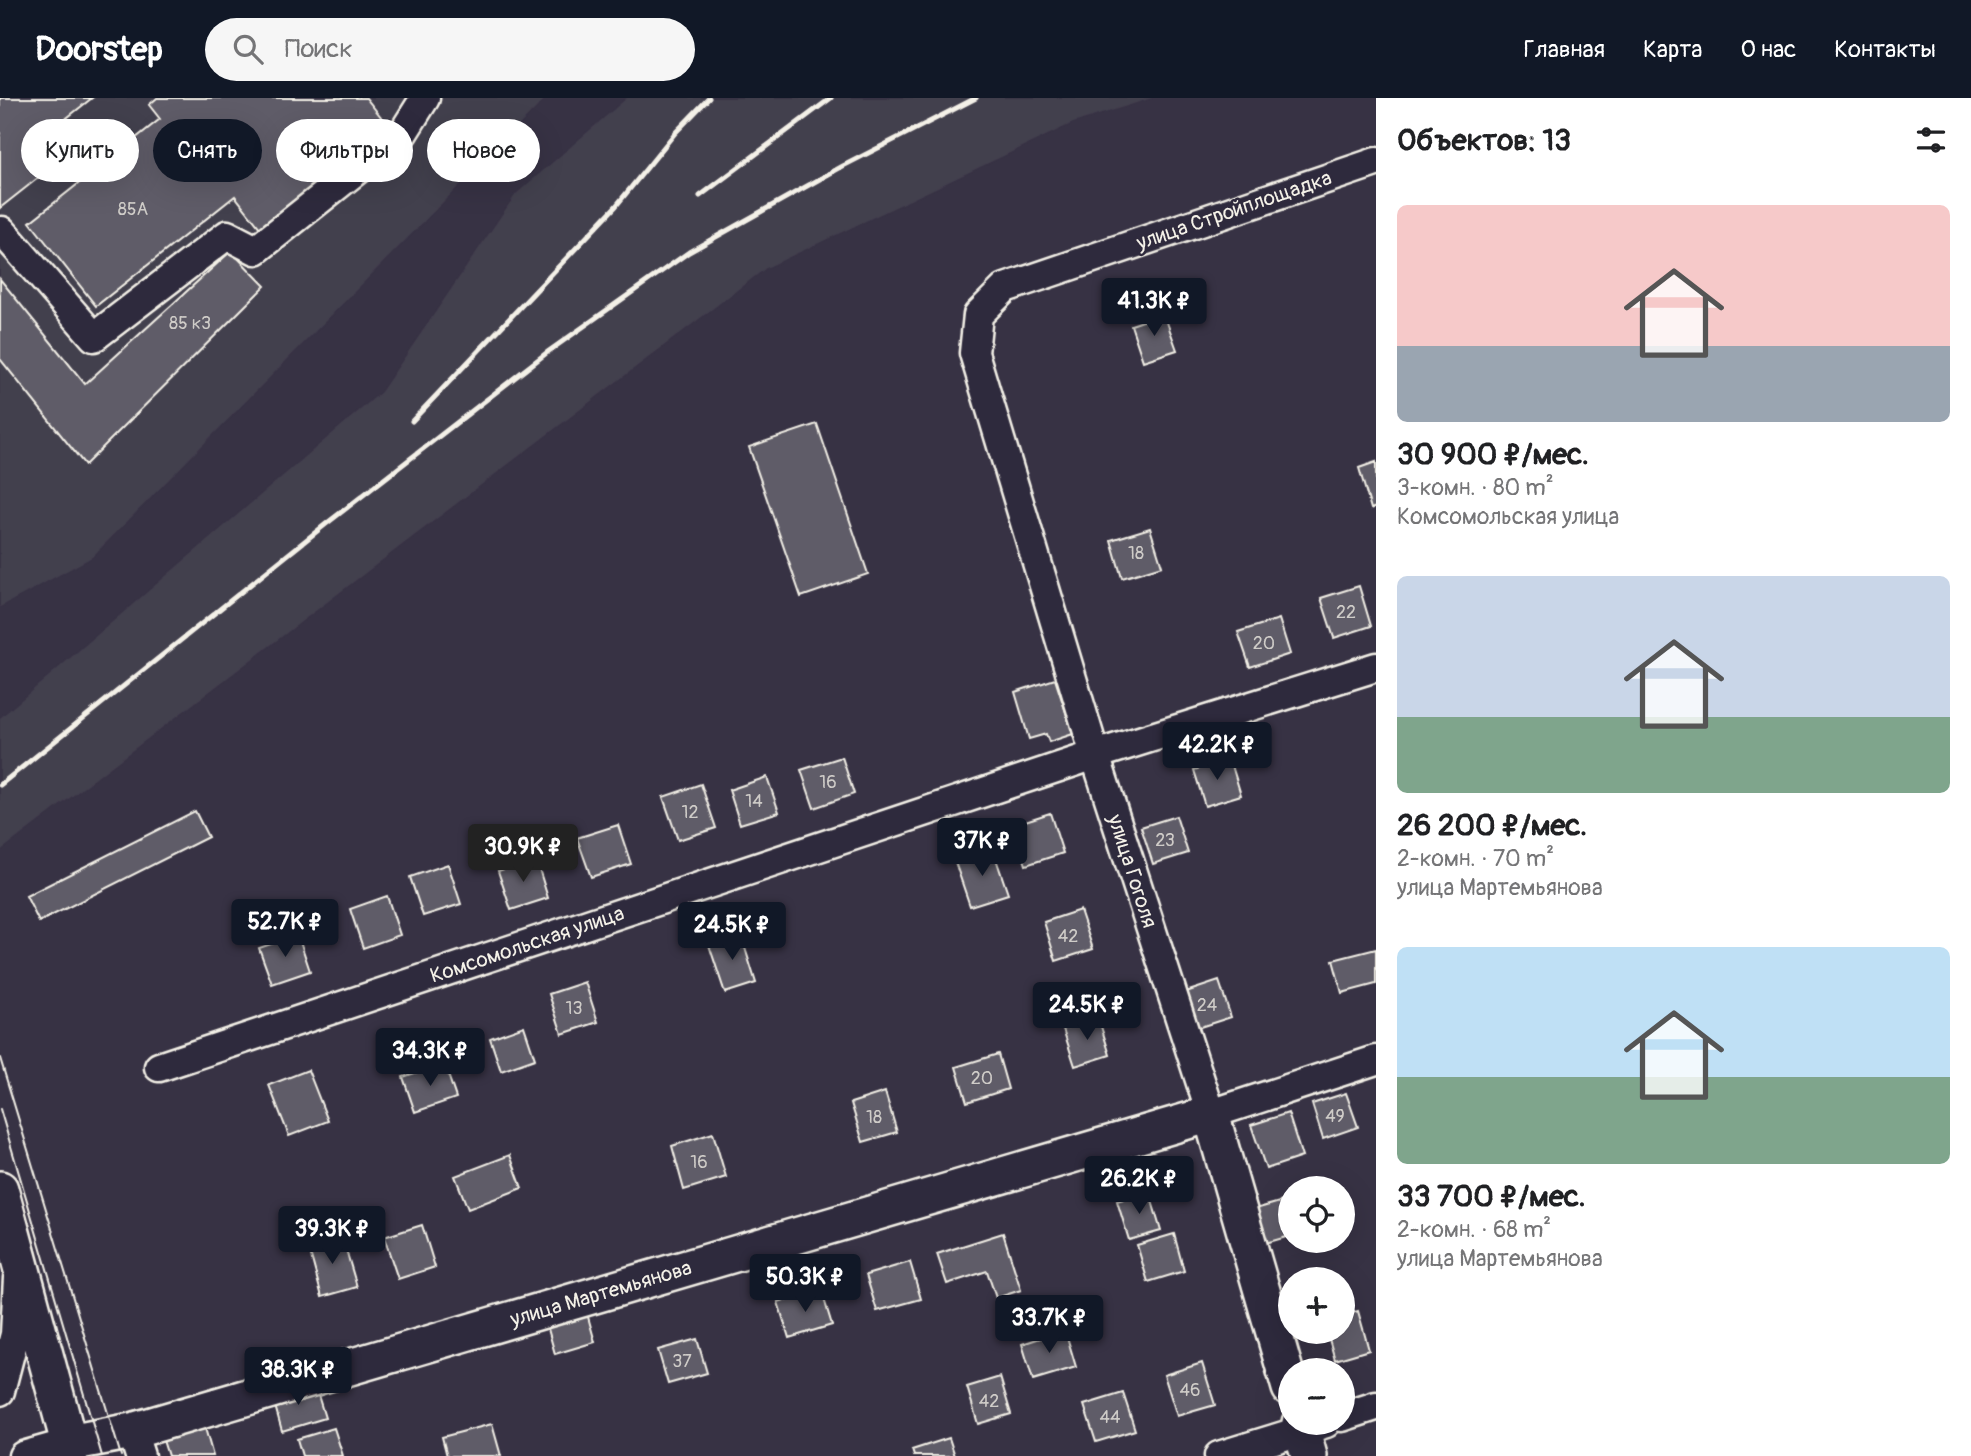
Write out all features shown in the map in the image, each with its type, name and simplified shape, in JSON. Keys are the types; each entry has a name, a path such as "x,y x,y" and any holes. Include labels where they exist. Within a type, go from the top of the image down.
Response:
{"main road":[{"name":"улица Гоголя","path":"1211,1114 1281,1358"},
{"name":"улица Мартемьянова","path":"71,1449 136,1444 1211,1114"},
{"path":"0,1189 71,1449"}],"street":[{"path":"0,233 2,231 94,337 227,235 256,250 403,133 425,98"},
{"name":"улица Стройплощадка","path":"974,353 978,315 1005,288 1376,162"},
{"name":"улица Гоголя","path":"974,353 1095,755 1211,1114"},
{"name":"Комсомольская улица","path":"159,1067 1095,755 1376,667"},
{"name":"улица Мартемьянова","path":"1211,1114 1376,1060"},
{"path":"0,1391 15,1334 19,1261"},
{"path":"1355,1413 1376,1406"},
{"path":"1219,1456 1301,1435"},
{"name":"улица Мартемьянова","path":"23,1456 71,1449"}],"shaded area":[{"path":"0,98 546,98 525,119 427,119 427,182 463,182 92,557 0,607"},
{"path":"627,98 1152,98 1073,123 766,268 0,851 0,718 381,392 516,194 530,182 540,182 540,173"}],"building":[{"path":"0,98 92,98 66,119 21,119 21,182 33,182 0,208"},
{"path":"157,98 366,98 383,119 276,119 276,182 329,182 264,233 235,196 96,306 30,222 80,182 139,182 139,136 153,125 153,182 262,182 262,119 160,119 149,105"},
{"path":"231,251 265,286 85,465 0,359 0,279 85,384"},
{"path":"1164,314 1177,350 1143,361 1131,325"},
{"path":"817,424 868,574 801,597 749,447"},
{"path":"1376,462 1376,507 1371,509 1359,468"},
{"path":"1150,528 1162,566 1122,578 1111,540"},
{"path":"1359,586 1371,626 1334,638 1321,598"},
{"path":"1279,619 1290,654 1250,667 1238,632"},
{"path":"1055,679 1073,734 1049,742 1046,734 1029,739 1015,692"},
{"path":"842,757 854,794 814,808 801,770"},
{"path":"1230,759 1241,795 1205,806 1194,770"},
{"path":"767,777 779,812 740,824 729,790"},
{"path":"701,784 716,828 678,840 663,797"},
{"path":"195,811 208,837 39,922 26,896"},
{"path":"1050,813 1063,853 1026,865 1013,825"},
{"path":"1176,816 1188,853 1153,864 1141,827"},
{"path":"618,825 631,864 591,877 577,838"},
{"path":"993,850 1008,894 970,906 955,862"},
{"path":"536,859 548,898 511,910 498,871"},
{"path":"448,864 461,904 423,916 410,877"},
{"path":"387,896 400,935 363,948 350,909"},
{"path":"1080,910 1093,949 1056,961 1044,922"},
{"path":"740,932 756,983 725,993 708,942"},
{"path":"298,935 310,971 272,984 259,948"},
{"path":"1376,949 1376,984 1342,993 1333,960"},
{"path":"1219,981 1231,1017 1194,1029 1183,993"},
{"path":"585,982 598,1022 562,1034 549,994"},
{"path":"1098,1017 1110,1055 1075,1066 1063,1029"},
{"path":"524,1026 535,1059 501,1071 490,1038"},
{"path":"998,1054 1008,1089 967,1102 956,1067"},
{"path":"444,1063 456,1098 415,1112 403,1077"},
{"path":"308,1070 328,1121 289,1136 269,1085"},
{"path":"885,1092 897,1132 863,1142 851,1103"},
{"path":"1346,1093 1358,1127 1323,1139 1312,1104"},
{"path":"1288,1113 1302,1157 1266,1169 1251,1125"},
{"path":"713,1133 726,1177 684,1190 672,1146"},
{"path":"510,1155 522,1188 468,1209 455,1176"},
{"path":"1149,1191 1161,1231 1129,1240 1117,1201"},
{"path":"1278,1202 1278,1239 1262,1244 1252,1210"},
{"path":"422,1225 435,1267 398,1279 384,1237"},
{"path":"1003,1233 1021,1290 996,1298 987,1271 947,1284 937,1254"},
{"path":"1174,1234 1184,1271 1148,1282 1137,1245"},
{"path":"342,1236 357,1287 322,1297 308,1245"},
{"path":"910,1262 921,1299 877,1311 866,1275"},
{"path":"821,1289 832,1325 789,1338 778,1302"},
{"path":"585,1306 595,1342 555,1354 545,1318"},
{"path":"1358,1311 1369,1350 1334,1358 1330,1344 1355,1344 1355,1312"},
{"path":"1065,1330 1076,1367 1033,1380 1022,1344"},
{"path":"697,1339 707,1373 668,1384 658,1350"},
{"path":"1202,1363 1215,1405 1177,1416 1164,1375"},
{"path":"1000,1377 1011,1414 978,1424 967,1387"},
{"path":"314,1382 325,1418 282,1431 272,1395"},
{"path":"1123,1393 1135,1430 1096,1442 1084,1405"},
{"path":"203,1421 213,1456 168,1456 161,1434"},
{"path":"492,1424 501,1456 447,1456 442,1437"},
{"path":"334,1428 343,1456 302,1456 297,1439"},
{"path":"949,1438 955,1456 914,1456 912,1450"}],"tram line":[{"path":"0,1058 121,1456"},
{"path":"0,1109 102,1456"}],"railway":[{"path":"412,421 616,206 675,133 709,98"},
{"path":"700,196 831,98"},
{"path":"0,785 326,524 549,351 689,252 843,166 976,98"}]}
